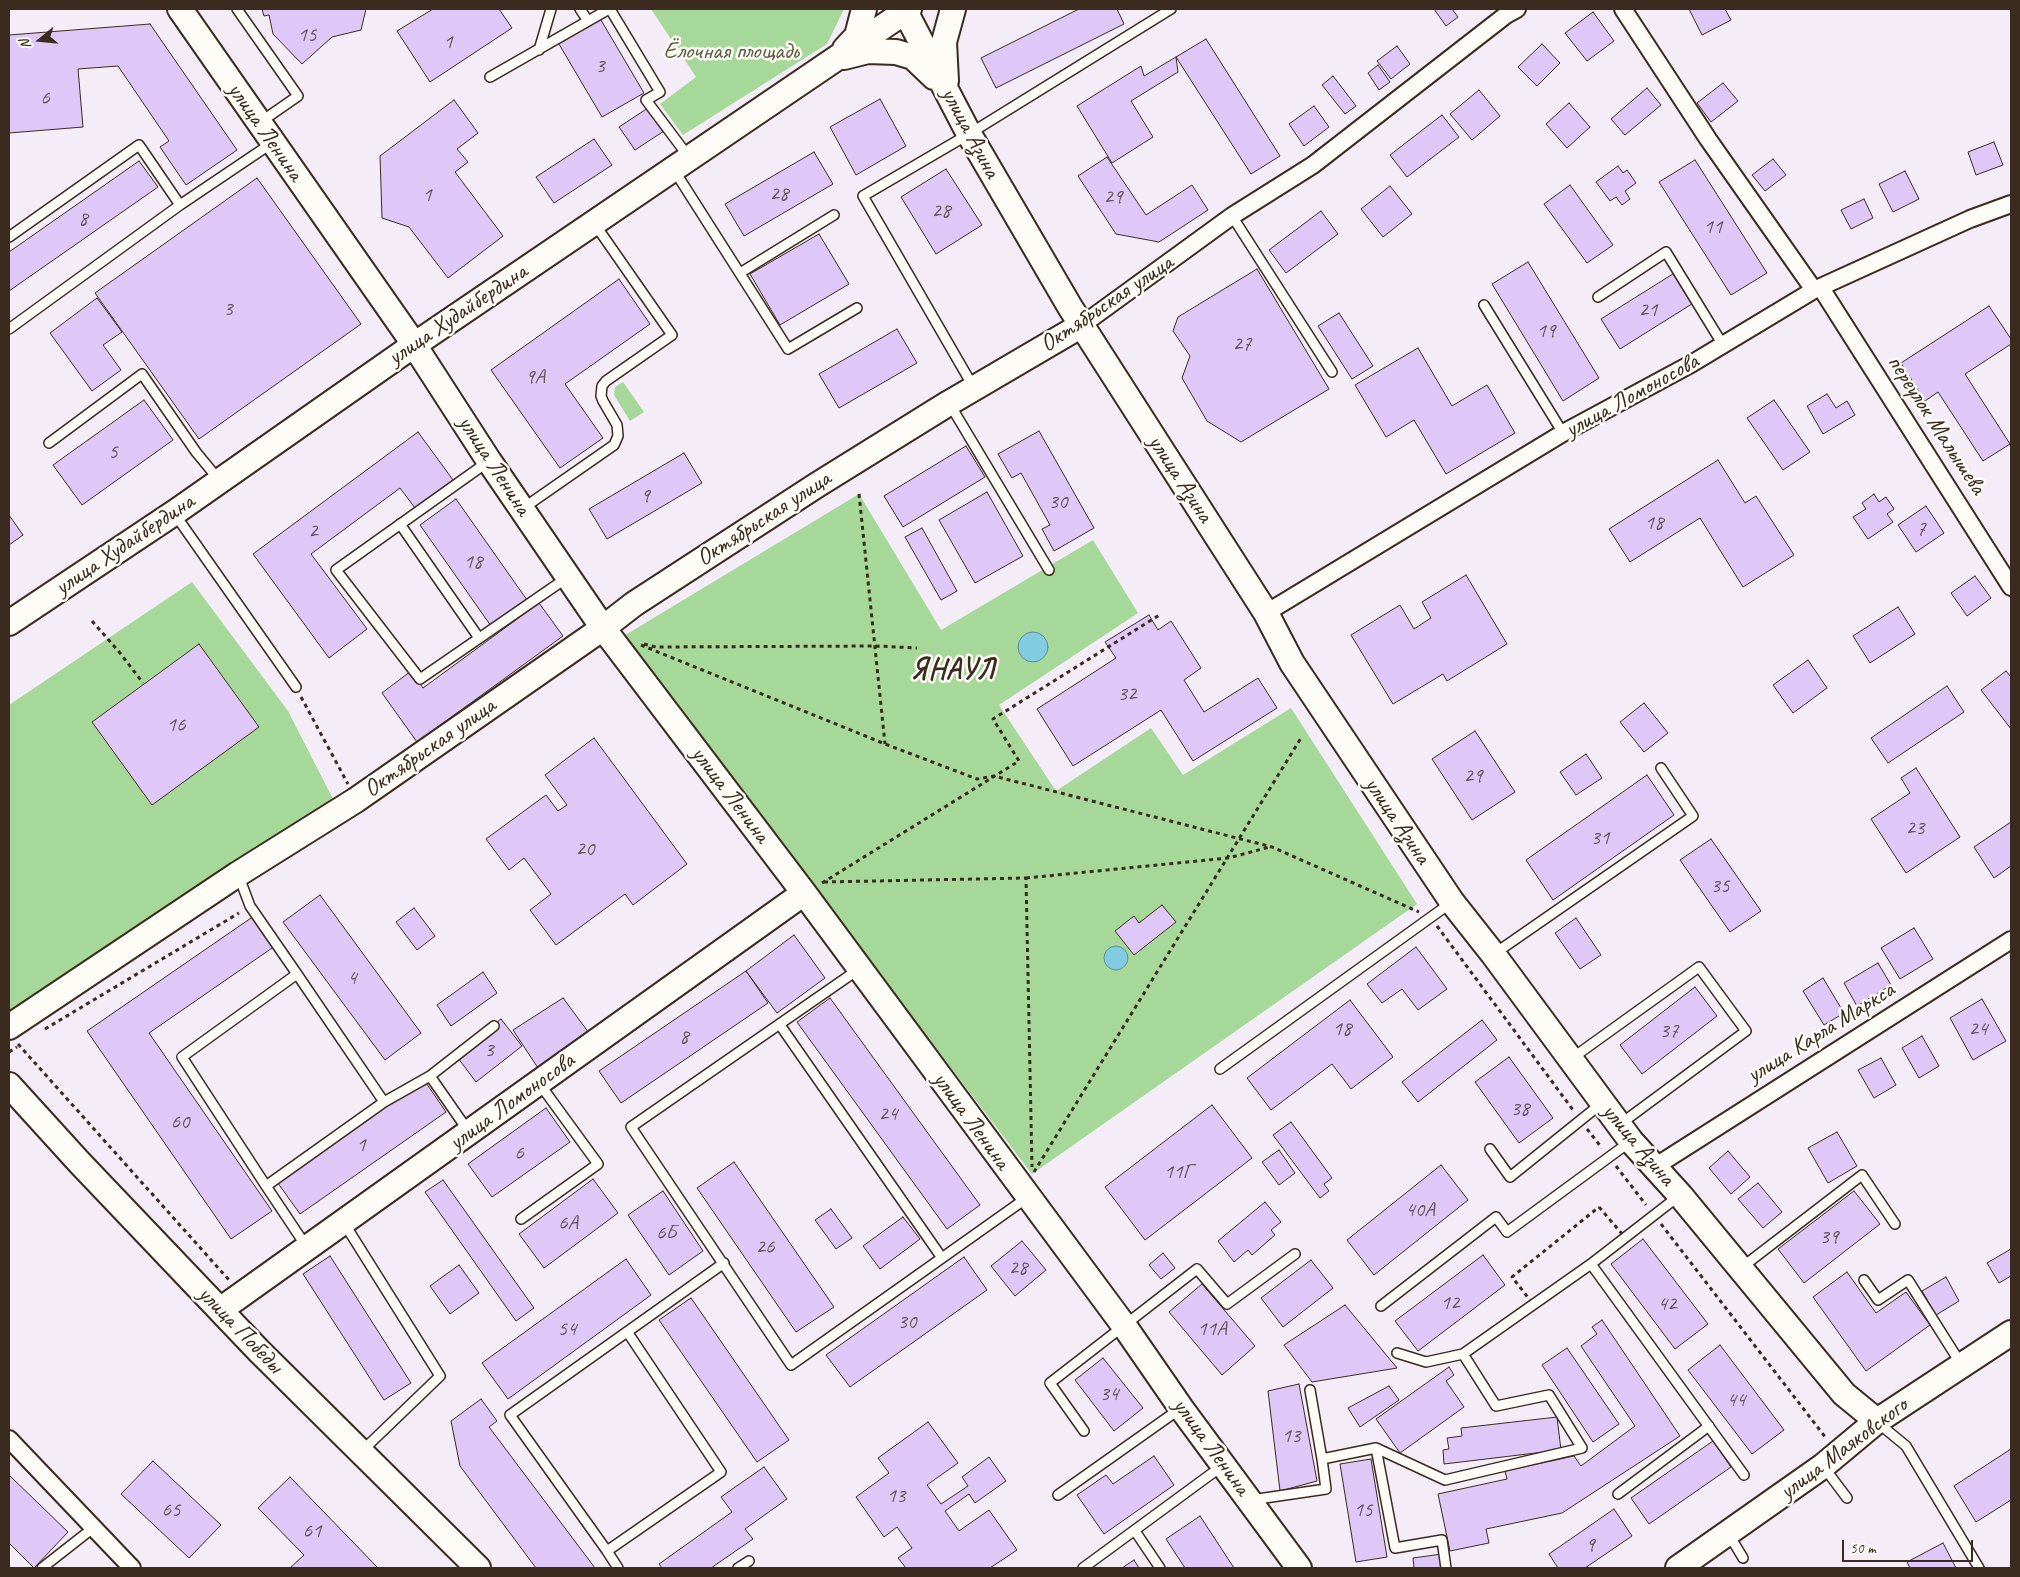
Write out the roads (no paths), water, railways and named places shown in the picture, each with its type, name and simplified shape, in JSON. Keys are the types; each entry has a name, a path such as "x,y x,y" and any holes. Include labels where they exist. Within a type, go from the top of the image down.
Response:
{"street":[{"name":"улица Ленина","path":"180,9 414,345 489,461 603,628 814,888 860,969 1125,1326 1182,1408 1299,1568"},
{"path":"837,58 857,36 864,9"},
{"path":"947,90 944,42 953,9"},
{"name":"переулок Малышева","path":"1623,9 1708,139 1818,289 2011,587"},
{"name":"улица Худайбердина","path":"9,623 174,513 414,345 906,10"},
{"name":"улица Азина","path":"906,10 969,134 1082,325 1266,613 1292,663 1452,902 1493,954 1625,1133 1656,1166 1844,1394 1877,1422"},
{"name":"Октябрьская улица","path":"17,1038 238,874 356,800 603,628 634,604 817,485 949,403 1082,325 1232,216 1314,165 1508,11"},
{"path":"837,58 868,51 896,52 913,56 947,90"},
{"name":"улица Ломоносова","path":"1266,613 1563,434 1724,345 1818,289 1970,219 2011,204"},
{"name":"улица Ломоносова","path":"220,1310 344,1223 538,1082 814,888"},
{"name":"улица Карла Маркса","path":"1656,1166 2011,940"},
{"name":"улица Победы","path":"9,1085 220,1310 478,1568"},
{"name":"улица Маяковского","path":"1678,1568 1831,1460 1877,1422 2011,1333"},
{"path":"11,1444 132,1568"}],"lane":[{"path":"237,9 298,96 259,123"},
{"path":"539,50 552,9"},
{"path":"580,9 588,21"},
{"path":"490,77 610,9 660,92 646,100 740,273 788,349 858,308"},
{"path":"974,388 864,196 969,134 1171,9"},
{"path":"9,329 180,205 272,143"},
{"path":"9,237 139,145 180,205"},
{"path":"740,273 834,216"},
{"path":"1232,216 1332,372"},
{"path":"522,509 614,445 618,436 617,425 601,396 602,386 606,381 672,335 594,223"},
{"path":"1598,296 1666,252 1724,345"},
{"path":"1484,305 1563,434"},
{"path":"50,442 142,374 196,452 219,480"},
{"path":"949,403 1049,570"},
{"path":"489,461 336,570 420,679 568,577"},
{"path":"174,513 296,687"},
{"path":"400,524 478,638"},
{"path":"1493,954 1694,816 1661,768"},
{"path":"238,874 250,906 384,1102"},
{"path":"1220,1069 1452,902"},
{"path":"1381,1306 1496,1217 1507,1232 1609,1157 1625,1133 1746,1031 1699,967 1570,1059"},
{"path":"860,969 631,1127 791,1365 1028,1197"},
{"path":"297,974 182,1057 306,1248"},
{"path":"780,1025 942,1258"},
{"path":"266,1186 384,1102 430,1076 494,1026"},
{"path":"430,1076 469,1132"},
{"path":"521,1219 598,1164 538,1082"},
{"path":"1490,1149 1510,1177 1602,1103"},
{"path":"1741,1268 1862,1175 1895,1224"},
{"path":"1680,1195 1591,1264 1744,1474"},
{"path":"344,1223 440,1376 361,1452"},
{"path":"1084,1431 1050,1383 1197,1270 1227,1304 1294,1254"},
{"path":"618,1568 510,1415 724,1263"},
{"path":"1864,1280 1878,1300 1908,1280 1962,1365"},
{"path":"1397,1353 1426,1362 1464,1354 1533,1304"},
{"path":"607,1551 721,1472 628,1333"},
{"path":"1322,1459 1376,1448 1445,1480 1582,1448 1549,1395 1496,1406 1464,1354"},
{"path":"1249,1501 1326,1489 1310,1390"},
{"path":"1058,1494 1182,1408"},
{"name":"улица Азина","path":"1877,1422 1906,1446 1979,1568"},
{"path":"1618,1494 1709,1426"},
{"path":"1376,1448 1395,1548 1442,1540 1446,1568"},
{"path":"1831,1460 1847,1498"},
{"path":"1083,1568 1224,1465"},
{"path":"42,1568 93,1528"},
{"path":"1135,1531 1160,1568"},
{"path":"1728,1533 1743,1558"},
{"path":"738,1568 749,1562"}],"water":[{"path":"1033,632 1044,636 1048,647 1044,658 1033,662 1022,658 1018,647 1022,636"},
{"path":"1111,946 1121,946 1128,953 1128,963 1121,970 1111,970 1104,963 1104,953"}],"district":[{"name":"ЯНАУЛ","path":"953,670"}],"park label":[{"name":"Ёлочная площадь","path":"731,52"}]}
